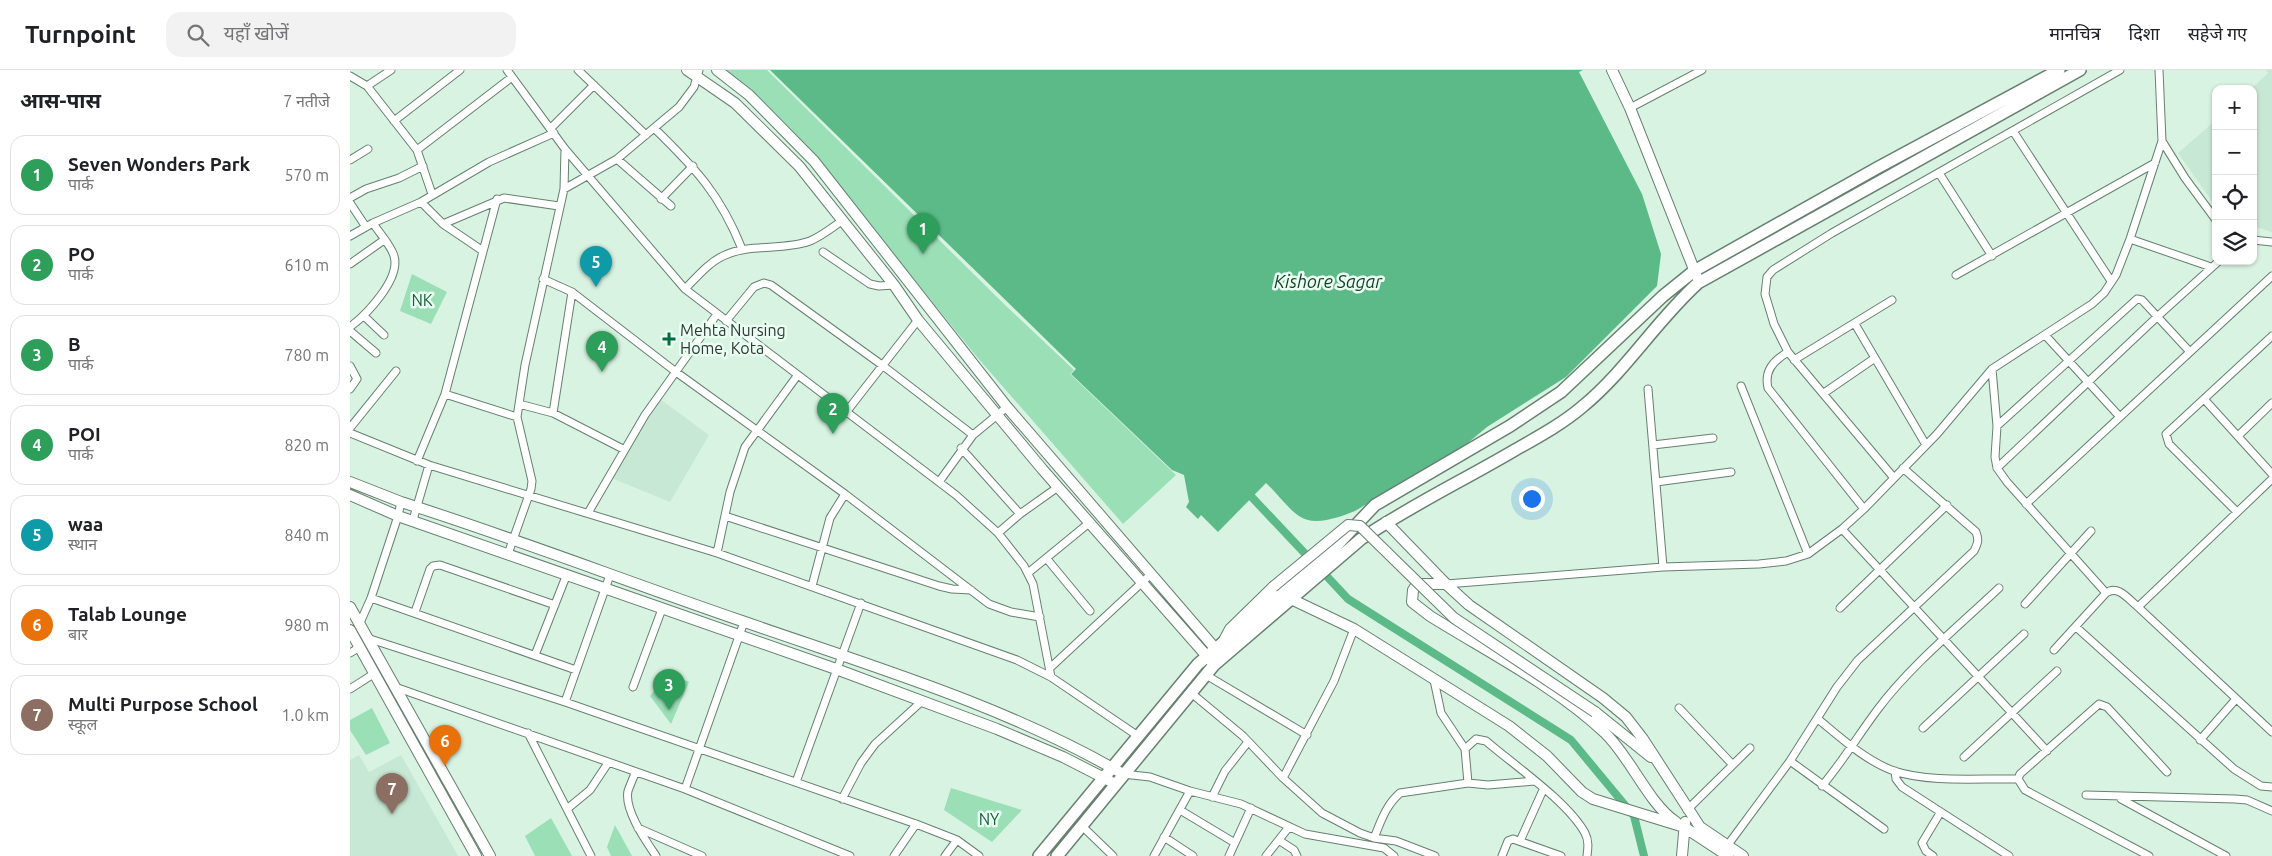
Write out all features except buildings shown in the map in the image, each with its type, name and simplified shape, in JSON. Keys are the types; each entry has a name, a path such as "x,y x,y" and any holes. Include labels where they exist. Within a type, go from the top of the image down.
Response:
{"main road":[{"path":"1039,856 1179,685 1292,594 1340,550 1375,506 1510,426 1561,392 1664,296 1694,271 1877,168 2060,70"},
{"path":"1340,550 1386,522 1526,444 1582,408 1610,382 1676,303 1698,283 2080,70"},
{"path":"1057,856 1190,692 1206,675 1217,654"}],"street":[{"path":"367,86 391,70"},
{"path":"394,122 460,70"},
{"path":"507,70 565,149 685,290 939,482 998,533 1028,573 1040,617 1051,677"},
{"path":"578,70 646,135"},
{"path":"687,70 699,73 765,131 799,166 894,285 918,320 1058,487 1142,583 1217,654"},
{"path":"717,70 749,96 814,162 1007,407 1217,654"},
{"path":"1612,70 1630,108 1698,283"},
{"path":"1630,108 1702,70"},
{"path":"1894,478 1788,352 1774,324 1765,294 1767,277 1773,270 1832,233 2120,70"},
{"path":"1684,827 1659,806 1635,769 1605,733 1564,700 1430,616 1412,602 1413,590 1417,584 1446,584 1663,567 1759,564 1786,561 1808,554 1842,529 1864,509 1926,445 1992,369 2092,304 2104,293 2130,239 2162,141 2159,70"},
{"path":"564,189 617,159 646,135 688,96 699,73"},
{"path":"350,76 367,86 417,150 432,194"},
{"path":"417,150 512,77"},
{"path":"350,236 421,202 489,162 552,130 594,85"},
{"path":"654,128 693,166 718,197 742,249"},
{"path":"2013,131 2111,281"},
{"path":"2162,141 2195,193 2212,215"},
{"path":"350,160 368,149"},
{"path":"508,554 530,494 532,482 517,418 525,365 558,206 564,189 565,149"},
{"path":"617,159 672,206"},
{"path":"1956,275 2155,163"},
{"path":"350,198 366,189 399,178 423,166"},
{"path":"662,199 693,166"},
{"path":"1939,173 1992,256"},
{"path":"443,224 497,200 515,199 558,206"},
{"path":"417,461 445,394 497,200"},
{"path":"421,202 443,224 482,251"},
{"path":"350,203 384,240 395,257 394,272 389,282 365,317 350,327"},
{"path":"685,290 710,264 722,256 742,249 785,246 808,242 843,220"},
{"path":"2130,239 2211,267"},
{"path":"350,264 384,240"},
{"path":"2257,240 2272,242"},
{"path":"823,252 870,284 879,286 894,285"},
{"path":"1998,468 2214,265"},
{"path":"2026,504 2272,276"},
{"path":"544,279 572,292 676,372 845,494 971,590 998,608 1040,617"},
{"path":"726,320 754,287 764,282 771,285 882,365 973,435"},
{"path":"553,413 572,292"},
{"path":"1794,360 1892,300"},
{"path":"1997,426 2070,361 2134,300 2142,300 2190,352"},
{"path":"588,513 623,450 717,314"},
{"path":"365,317 384,335"},
{"path":"846,411 918,320"},
{"path":"1855,324 1926,445"},
{"path":"350,331 376,353"},
{"path":"2046,335 2120,417"},
{"path":"2237,512 2167,439 2166,434 2272,336"},
{"path":"1788,352 1770,367 1766,377 1768,388 1864,509"},
{"path":"1824,393 1875,358"},
{"path":"350,366 357,379 350,389"},
{"path":"1992,369 1997,426 1994,446 1998,468 2026,504 2106,593"},
{"path":"350,428 396,371"},
{"path":"717,553 738,463 745,447 797,376"},
{"path":"1741,386 1808,554"},
{"path":"1648,389 1663,567"},
{"path":"445,394 517,418"},
{"path":"2204,399 2272,474"},
{"path":"520,404 553,413 623,450"},
{"path":"2238,436 2272,404"},
{"path":"939,482 973,435 1007,407"},
{"path":"350,433 429,466 530,494 717,553 1017,660 1051,677 1138,736"},
{"path":"1652,445 1713,438"},
{"path":"962,448 1020,514"},
{"path":"413,520 429,466"},
{"path":"1727,851 1790,761 1837,687 1858,660 1974,551 1978,545 1979,539 1976,532 1903,468"},
{"path":"1656,482 1731,472"},
{"path":"2138,607 2272,480"},
{"path":"350,482 513,542 841,654 1024,724 1086,752 1123,774 1150,777 1190,791 1252,808 1289,827 1321,838 1384,848 1394,856"},
{"path":"998,533 1020,514 1058,487"},
{"path":"812,586 820,549 830,518 845,494"},
{"path":"350,495 398,516 836,668 921,702 997,729 1063,757 1115,784"},
{"path":"360,625 371,598 401,502"},
{"path":"1840,608 1947,505"},
{"path":"725,516 820,549 946,588 971,590"},
{"path":"1386,522 1446,584 1498,626 1604,698 1626,717 1687,810 1700,827 1727,851"},
{"path":"1028,573 1089,523"},
{"path":"1217,654 1230,629 1274,587 1348,525 1360,526 1454,618 1595,712 1656,761"},
{"path":"1842,529 2047,751"},
{"path":"2025,604 2091,531"},
{"path":"1047,559 1090,611"},
{"path":"415,612 430,569 433,566 440,565 555,605"},
{"path":"535,655 567,574"},
{"path":"1050,666 1150,574"},
{"path":"565,702 610,575"},
{"path":"1822,786 1853,747 1878,708 1999,588"},
{"path":"2054,650 2106,593 2110,590 2117,590 2138,607 2272,732"},
{"path":"1292,594 1354,629 1509,726 1548,756 1582,792 1593,799 1684,827 1727,851 1742,856"},
{"path":"371,598 576,670"},
{"path":"796,782 861,603"},
{"path":"350,607 490,856"},
{"path":"633,688 662,609"},
{"path":"686,789 744,622"},
{"path":"2076,627 2200,740 2253,782 2261,786 2272,787"},
{"path":"1283,778 1334,681 1354,629"},
{"path":"350,630 476,856"},
{"path":"1923,728 2024,634"},
{"path":"367,638 565,702 700,751 916,824 957,840 979,856"},
{"path":"350,653 360,647"},
{"path":"1964,757 2057,671"},
{"path":"350,690 375,673"},
{"path":"1206,675 1306,735"},
{"path":"1434,680 1441,713 1465,749 1468,783"},
{"path":"395,687 635,773 686,789 846,855"},
{"path":"1190,692 1248,742 1283,778 1322,813 1342,825 1374,838 1387,839 1435,856"},
{"path":"2200,740 2236,700"},
{"path":"842,799 862,762 875,744 921,702"},
{"path":"2018,779 2020,774 2099,704 2103,705 2167,772"},
{"path":"1679,708 1732,764"},
{"path":"1818,719 1853,747 1882,766 1895,771 1922,776 2018,779"},
{"path":"528,734 591,856"},
{"path":"1465,749 1476,739 1481,739 1534,781 1564,808 1586,834 1588,844 1587,856"},
{"path":"1212,797 1225,771 1248,742"},
{"path":"1682,856 1687,810 1750,748"},
{"path":"1790,761 1884,829"},
{"path":"567,809 590,790 608,763"},
{"path":"1895,771 1896,780 1902,787 2009,856"},
{"path":"635,773 628,793 628,803 638,828 656,856"},
{"path":"2018,779 2025,790 2149,856"},
{"path":"1374,838 1385,811 1392,800 1400,793 1468,783 1488,785 1534,781"},
{"path":"1520,841 1543,790"},
{"path":"1154,856 1190,791"},
{"path":"2086,795 2247,800 2272,811"},
{"path":"2118,797 2226,856"},
{"path":"1229,856 1252,808"},
{"path":"1180,810 1235,843"},
{"path":"1933,856 1926,851 1922,843 1940,813"},
{"path":"894,856 916,824"},
{"path":"1082,826 1113,856"},
{"path":"1266,856 1280,841 1289,827"},
{"path":"638,828 702,856"},
{"path":"1164,837 1193,856"},
{"path":"1384,848 1387,839"},
{"path":"1502,856 1510,839 1560,856"},
{"path":"945,856 957,840"},
{"path":"1280,841 1294,850 1297,856"}],"shaded area":[{"path":"2266,70 2272,70 2272,232 2257,227 2257,85 2255,85 2268,73"},
{"path":"2212,123 2212,201 2178,153"},
{"path":"660,399 709,435 670,502 609,477"},
{"path":"359,755 369,772 401,755 458,856 350,856 350,760"}],"green space":[{"path":"725,70 767,70 1004,304 1074,370 1070,374 1176,475 1123,524 977,357 824,166 779,119"},
{"name":"NK","path":"412,274 447,292 431,324 400,311"},
{"path":"668,673 689,682 671,724 650,696"},
{"path":"372,708 390,743 366,755 350,730 350,720"},
{"name":"NY","path":"951,788 1022,810 992,842 944,810"},
{"path":"551,818 572,856 535,856 525,836"},
{"path":"615,825 632,856 611,856 607,847"}],"water":[{"name":"Kishore Sagar","path":"770,70 1583,70 1579,72 1642,194 1661,254 1657,286 1566,377 1487,427 1463,447 1355,511 1327,520 1312,521 1305,519 1290,509 1266,483 1218,532 1201,515 1198,519 1186,507 1189,502 1184,475 1172,470 1071,374 1076,369"}],"waterway":[{"path":"1246,491 1312,561"},
{"path":"1320,569 1348,599 1571,740 1634,816 1644,856"}],"place":[{"name":"Seven Wonders Park","path":"923,254"},
{"name":"waa","path":"596,287"},
{"name":"Mehta Nursing Home, Kota","path":"669,339"},
{"name":"POI","path":"602,372"},
{"name":"PO","path":"833,434"},
{"name":"B","path":"669,710"},
{"name":"Talab Lounge","path":"445,766"},
{"name":"Multi Purpose School","path":"392,814"}]}
